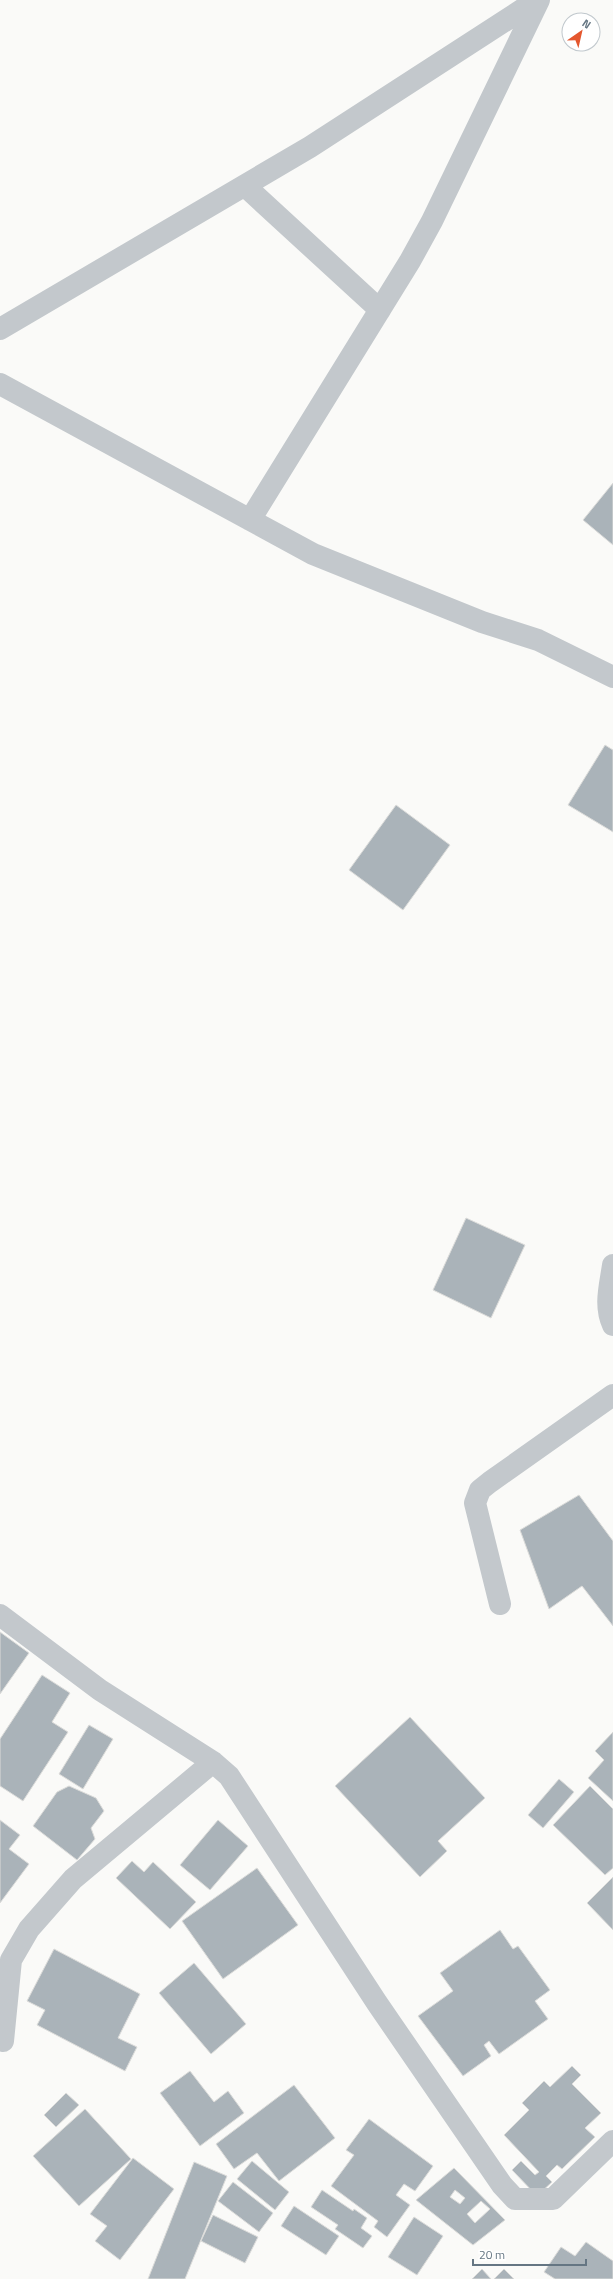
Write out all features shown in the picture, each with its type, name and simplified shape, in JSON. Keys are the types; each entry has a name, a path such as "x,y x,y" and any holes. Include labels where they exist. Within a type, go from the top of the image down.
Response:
{"street":[{"path":"0,329 310,147 538,0"},
{"path":"250,520 380,310 432,221 538,0"},
{"path":"245,186 380,310"},
{"path":"0,384 313,554 482,622 538,640 613,677"},
{"path":"613,1265 608,1301 609,1315 613,1325"},
{"path":"500,1604 475,1503 480,1490 613,1395"},
{"path":"0,1615 100,1690 213,1762 229,1776 377,2003 502,2184 516,2199 553,2199 613,2141"},
{"path":"3,2041 11,1960 29,1930 73,1879 213,1762"}],"building":[{"path":"613,483 613,545 583,520"},
{"path":"605,745 613,750 613,832 568,805"},
{"path":"396,805 450,845 403,910 349,870"},
{"path":"466,1218 525,1245 491,1318 433,1290"},
{"path":"579,1495 613,1541 613,1626 582,1586 549,1609 520,1530"},
{"path":"0,1632 29,1653 0,1694"},
{"path":"42,1675 70,1693 52,1722 68,1732 23,1801 0,1786 0,1739"},
{"path":"410,1717 485,1798 438,1841 447,1851 420,1877 335,1786"},
{"path":"89,1725 113,1739 83,1789 59,1774"},
{"path":"613,1732 613,1801 588,1778 604,1760 595,1751"},
{"path":"559,1779 574,1792 543,1828 528,1815"},
{"path":"69,1786 96,1798 104,1811 91,1828 95,1839 77,1860 33,1826 57,1792"},
{"path":"590,1786 613,1809 613,1868 605,1875 553,1825"},
{"path":"0,1820 20,1835 9,1849 29,1864 0,1903"},
{"path":"218,1820 248,1846 210,1890 180,1865"},
{"path":"132,1861 144,1872 153,1862 196,1902 170,1929 116,1878"},
{"path":"257,1868 298,1925 223,1979 182,1921"},
{"path":"613,1877 613,1930 587,1903"},
{"path":"500,1930 513,1949 518,1946 550,1990 535,2001 548,2019 499,2054 489,2041 484,2045 491,2056 463,2076 418,2016 453,1991 440,1973"},
{"path":"54,1949 140,1994 118,2038 137,2047 125,2071 37,2025 45,2010 27,2001"},
{"path":"194,1963 246,2024 211,2054 159,1993"},
{"path":"572,2066 581,2075 572,2084 601,2113 585,2128 595,2137 562,2169 557,2165 546,2176 552,2182 537,2196 512,2170 521,2161 535,2175 539,2172 504,2135 529,2110 522,2103 544,2081 550,2087"},
{"path":"190,2071 214,2102 228,2091 244,2113 200,2146 160,2093"},
{"path":"294,2085 335,2138 279,2181 257,2153 234,2169 216,2144"},
{"path":"66,2093 79,2105 56,2127 44,2115"},
{"path":"85,2109 131,2159 79,2206 33,2156"},
{"path":"369,2119 433,2166 415,2191 404,2184 396,2195 410,2205 387,2237 374,2227 378,2221 331,2186 354,2155 346,2150"},
{"path":"133,2158 174,2189 120,2260 95,2241 107,2226 90,2214"},
{"path":"252,2161 289,2192 275,2210 237,2179"},
{"path":"194,2162 227,2176 185,2279 148,2279"},
{"path":"454,2168 505,2220 473,2245 416,2200","holes":["455,2190 465,2198 460,2204 450,2197","481,2201 490,2209 475,2223 467,2214"]},
{"path":"233,2182 273,2213 259,2232 218,2201"},
{"path":"322,2190 353,2211 354,2209 367,2218 361,2228 372,2236 363,2248 335,2229 338,2225 311,2207"},
{"path":"294,2206 339,2236 326,2255 281,2226"},
{"path":"213,2215 258,2237 245,2263 201,2241"},
{"path":"414,2217 443,2236 417,2275 388,2257"},
{"path":"586,2242 613,2261 613,2279 555,2279 544,2272 561,2247 575,2256"},
{"path":"482,2269 491,2279 472,2279"},
{"path":"504,2269 514,2279 494,2279"}]}
